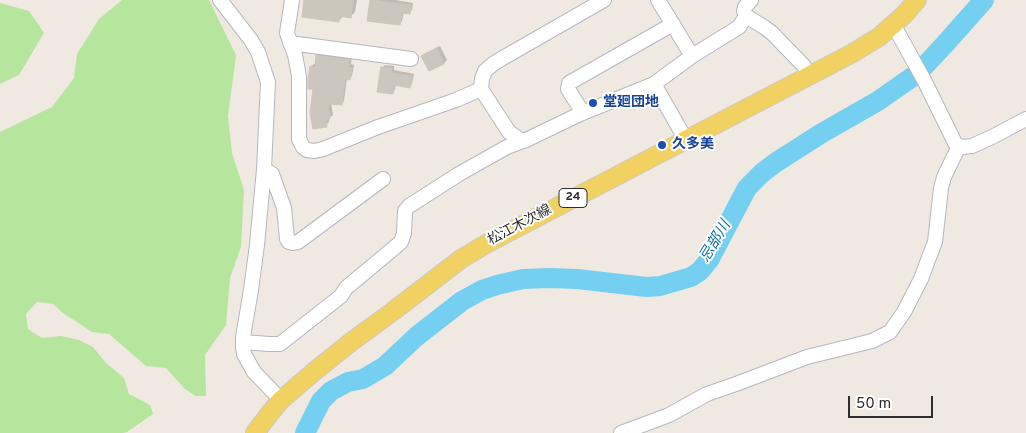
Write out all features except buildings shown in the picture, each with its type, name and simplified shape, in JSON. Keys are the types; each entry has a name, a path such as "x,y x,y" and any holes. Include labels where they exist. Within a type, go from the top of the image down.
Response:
{"main road":[{"name":"松江木次線","path":"255,433 281,400 351,342 461,259 486,244 851,54 879,37 917,0"}],"street":[{"path":"220,0 251,40 258,52 268,82 264,169 257,245 243,342 244,354 254,372 281,400"},
{"path":"292,0 287,33 295,55 299,76 299,139 307,150 323,149 481,89"},
{"path":"526,140 520,140 509,132 481,89 485,71 493,64 604,0"},
{"path":"658,0 692,56"},
{"path":"751,0 745,7 746,16 772,33 804,66"},
{"path":"243,342 280,344 341,296 346,288 401,242 404,233 405,210 442,184 507,147 654,84 692,56 739,27 746,16"},
{"path":"583,113 568,89 569,83 673,24"},
{"path":"893,24 924,80 956,145 972,146 992,138 1026,119"},
{"path":"290,43 411,59"},
{"path":"654,84 686,140"},
{"path":"621,433 668,415 706,394 807,357 872,341 890,332 904,312 921,279 935,242 941,188 944,177 959,146"},
{"path":"264,169 272,174 284,208 287,240 293,243 298,242 383,179"}],"green space":[{"path":"122,0 209,0 236,55 228,116 232,153 244,190 241,247 230,278 226,325 205,355 206,396 196,396 185,389 166,368 146,366 109,334 92,332 53,304 37,302 26,314 28,329 42,338 61,336 79,340 93,347 105,362 124,378 129,394 150,405 153,414 123,433 0,433 0,132 52,107 74,78 77,54 99,19"},
{"path":"0,3 29,11 44,33 19,75 0,84"}],"waterway":[{"name":"忌部川","path":"305,433 321,401 331,391 348,382 363,379 385,366 417,336 462,301 482,290 523,279 577,279 647,287 660,286 691,277 700,271 709,260 747,188 762,173 822,133 878,101 918,73 984,0"}],"place":[{"name":"堂廻団地","path":"593,103"},
{"name":"久多美","path":"662,145"}]}
